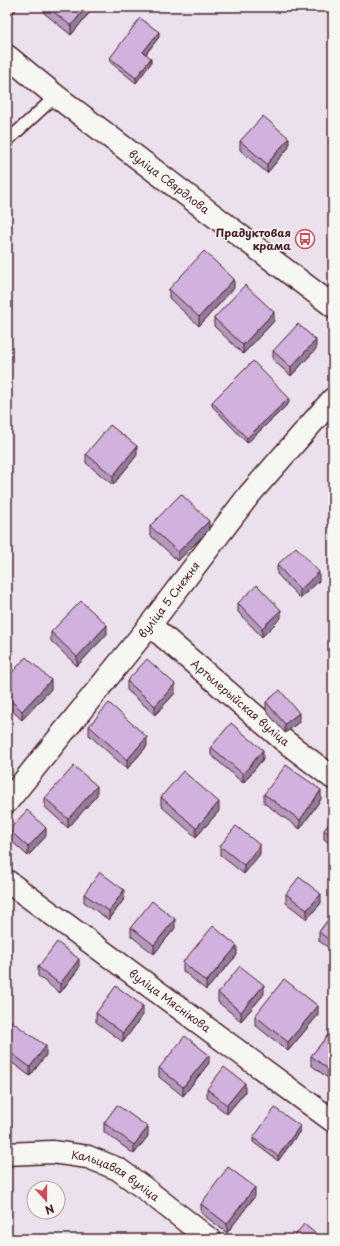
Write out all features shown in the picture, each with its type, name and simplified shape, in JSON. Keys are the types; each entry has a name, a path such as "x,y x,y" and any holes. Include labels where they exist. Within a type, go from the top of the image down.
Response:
{"street":[{"name":"вуліца Свярдлова","path":"7,56 56,96 333,306"},
{"name":"вуліца 5 Снежня","path":"7,802 150,625 250,495 333,399"},
{"name":"Артылерыйская вуліца","path":"150,625 282,739 333,778"},
{"name":"вуліца Мяснікова","path":"7,881 333,1121"},
{"name":"Кальцавая вуліца","path":"7,1154 52,1152 88,1157 118,1169 209,1239"}],"lane":[{"path":"7,141 56,96"}],"building":[{"path":"48,7 86,7 71,26"},
{"path":"140,18 159,32 143,52 151,58 136,78 110,58"},
{"path":"263,116 289,138 267,164 240,141"},
{"path":"204,251 234,279 199,317 169,289"},
{"path":"245,285 274,312 243,345 214,318"},
{"path":"298,324 316,340 291,367 273,351"},
{"path":"253,361 289,398 247,438 212,402"},
{"path":"110,425 137,446 113,476 86,454"},
{"path":"181,494 209,521 178,552 150,526"},
{"path":"296,547 319,572 300,590 277,565"},
{"path":"257,585 281,610 262,628 238,603"},
{"path":"81,601 107,625 77,657 51,632"},
{"path":"26,657 51,680 22,711 7,697 7,678"},
{"path":"147,659 175,684 155,706 127,681"},
{"path":"280,690 299,713 285,724 266,702"},
{"path":"109,703 147,737 127,760 89,726"},
{"path":"231,723 263,750 243,774 211,747"},
{"path":"286,765 321,790 300,820 264,794"},
{"path":"74,766 97,786 68,819 45,798"},
{"path":"183,771 219,802 196,828 161,797"},
{"path":"27,810 46,828 28,847 9,830"},
{"path":"333,820 333,837 324,830"},
{"path":"236,826 260,845 244,865 220,846"},
{"path":"100,872 124,890 109,911 84,894"},
{"path":"299,877 321,894 307,910 286,894"},
{"path":"152,901 175,919 154,945 131,927"},
{"path":"333,913 333,943 319,932"},
{"path":"213,926 237,946 206,982 183,962"},
{"path":"57,942 79,959 60,984 38,967"},
{"path":"240,966 264,985 241,1012 218,993"},
{"path":"284,979 318,1006 288,1042 255,1016"},
{"path":"116,986 143,1006 123,1033 96,1013"},
{"path":"11,1021 46,1046 30,1067 7,1050 7,1027"},
{"path":"333,1029 333,1073 311,1056"},
{"path":"185,1036 209,1055 183,1087 159,1068"},
{"path":"224,1067 245,1083 227,1105 207,1089"},
{"path":"117,1105 148,1127 134,1145 104,1123"},
{"path":"275,1108 300,1126 278,1156 253,1138"},
{"path":"228,1167 255,1187 227,1224 201,1204"},
{"path":"304,1224 322,1239 292,1239"}],"place":[{"name":"Прадуктовая крама","path":"305,239"}]}
